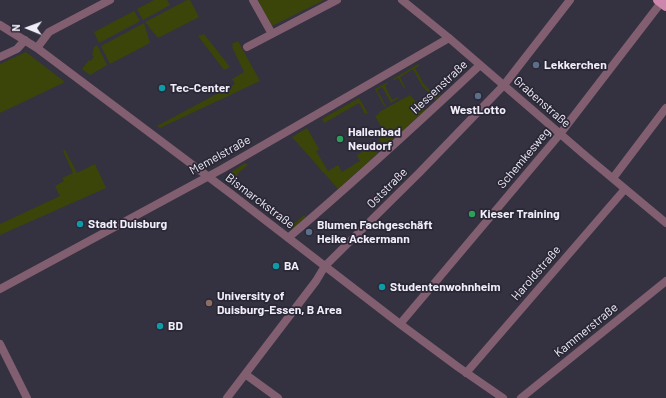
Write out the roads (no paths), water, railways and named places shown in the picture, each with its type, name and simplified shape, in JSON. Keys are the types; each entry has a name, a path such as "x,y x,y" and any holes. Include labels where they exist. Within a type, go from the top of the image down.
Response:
{"street":[{"path":"37,48 49,32 110,0"},
{"path":"253,0 272,34"},
{"path":"247,47 337,0"},
{"name":"Grabenstraße","path":"402,0 480,65 501,88 560,134 666,223"},
{"name":"Oststraße","path":"227,398 325,266 414,178 501,88 570,0"},
{"name":"Schemkesweg","path":"400,324 560,134 662,2"},
{"name":"Bismarckstraße","path":"0,25 37,48 400,324 466,373 504,398"},
{"name":"Memelstraße","path":"0,289 208,177 449,38"},
{"path":"0,58 17,49 25,40"},
{"name":"Hessenstraße","path":"288,238 420,121 480,65"},
{"path":"613,178 666,108"},
{"name":"Haroldstraße","path":"466,373 625,189"},
{"name":"Kammerstraße","path":"521,398 666,281"},
{"path":"0,344 27,398"},
{"path":"246,374 278,398"}],"place":[{"name":"Lekkerchen","path":"536,65"},
{"name":"Tec-Center","path":"162,88"},
{"name":"WestLotto","path":"478,96"},
{"name":"Hallenbad Neudorf","path":"340,139"},
{"name":"Kieser Training","path":"472,214"},
{"name":"Stadt Duisburg","path":"80,224"},
{"name":"Blumen Fachgeschäft Heike Ackermann","path":"309,232"},
{"name":"BA","path":"276,266"},
{"name":"Studentenwohnheim","path":"382,287"},
{"name":"University of Duisburg-Essen, B Area","path":"209,303"},
{"name":"BD","path":"160,326"}]}
